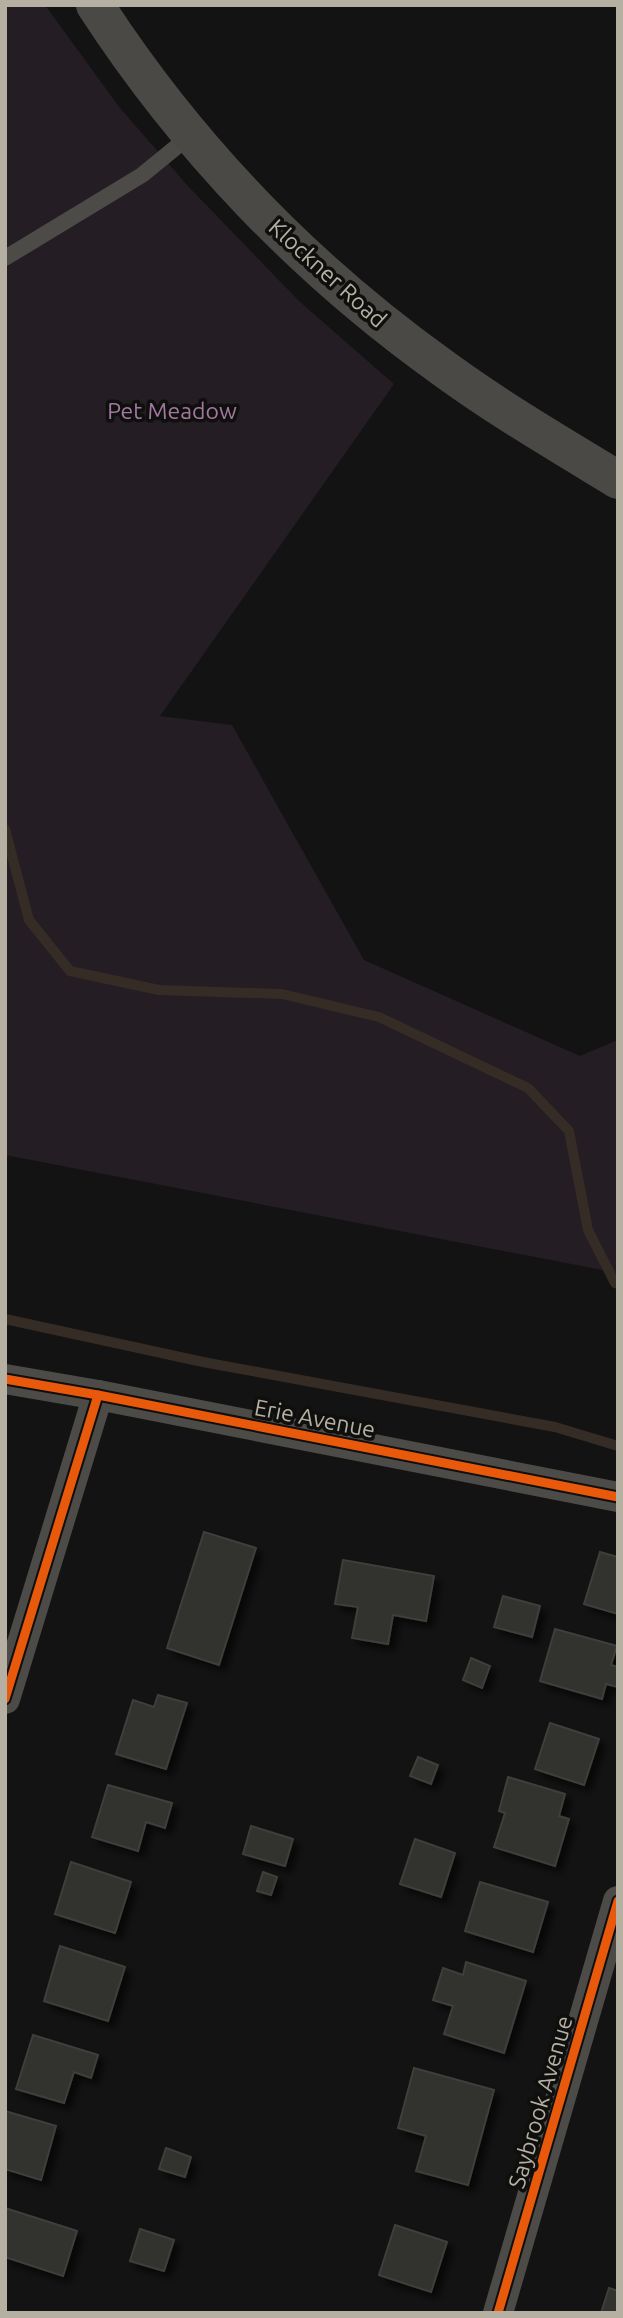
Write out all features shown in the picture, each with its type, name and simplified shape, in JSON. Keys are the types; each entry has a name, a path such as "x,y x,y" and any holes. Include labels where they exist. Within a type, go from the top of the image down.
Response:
{"main road":[{"name":"Klockner Road","path":"95,5 138,68 191,135 287,238 385,325 481,395 618,480"}],"street":[{"name":"Erie Avenue","path":"5,1379 618,1497"},
{"path":"5,1699 98,1395"},
{"name":"Saybrook Avenue","path":"498,2313 618,1901"}],"lane":[{"path":"5,258 142,175 191,135"}],"green space":[{"name":"Pet Meadow","path":"5,5 45,5 120,108 187,185 299,301 394,384 160,716 232,725 364,960 580,1056 618,1040 618,1273 5,1155"}],"building":[{"path":"204,1532 256,1548 219,1665 167,1648"},
{"path":"600,1552 618,1557 618,1614 584,1604"},
{"path":"343,1560 434,1576 426,1621 393,1615 388,1644 352,1638 358,1607 335,1604"},
{"path":"503,1596 540,1606 532,1637 494,1627"},
{"path":"555,1629 617,1646 611,1665 618,1667 618,1687 606,1684 602,1699 540,1681"},
{"path":"471,1658 490,1666 482,1688 463,1680"},
{"path":"158,1695 187,1703 166,1769 116,1754 133,1700 154,1707"},
{"path":"550,1723 599,1739 584,1785 535,1769"},
{"path":"418,1757 438,1765 431,1784 410,1776"},
{"path":"508,1777 565,1794 559,1816 569,1819 555,1866 494,1847 505,1813 499,1811"},
{"path":"108,1785 172,1803 165,1828 146,1822 138,1851 92,1837"},
{"path":"251,1826 293,1839 285,1866 243,1854"},
{"path":"415,1839 455,1853 441,1897 400,1884"},
{"path":"71,1862 131,1882 115,1933 55,1914"},
{"path":"263,1872 277,1877 271,1895 257,1891"},
{"path":"480,1882 548,1902 533,1952 465,1931"},
{"path":"60,1946 125,1967 108,2021 44,2001"},
{"path":"466,1962 526,1981 504,2053 444,2034 453,2006 433,2000 443,1968 463,1975"},
{"path":"33,2035 98,2055 91,2078 74,2072 64,2103 16,2089"},
{"path":"414,2068 494,2090 468,2185 416,2171 426,2136 398,2128"},
{"path":"5,2111 56,2126 41,2180 5,2169"},
{"path":"166,2148 191,2157 185,2177 159,2169"},
{"path":"5,2208 77,2231 63,2276 5,2257"},
{"path":"395,2225 447,2242 431,2292 379,2275"},
{"path":"140,2229 174,2240 164,2271 130,2261"},
{"path":"609,2288 618,2291 618,2313 601,2313"}],"waterway":[{"path":"5,829 29,920 70,971 159,990 282,994 379,1017 528,1088 569,1131 588,1230 615,1283 618,1284"},
{"path":"5,1319 203,1362 555,1427 618,1446"}],"cycle path":[{"path":"5,1379 618,1497"},
{"path":"5,1699 98,1395"},
{"path":"498,2313 618,1901"}]}
